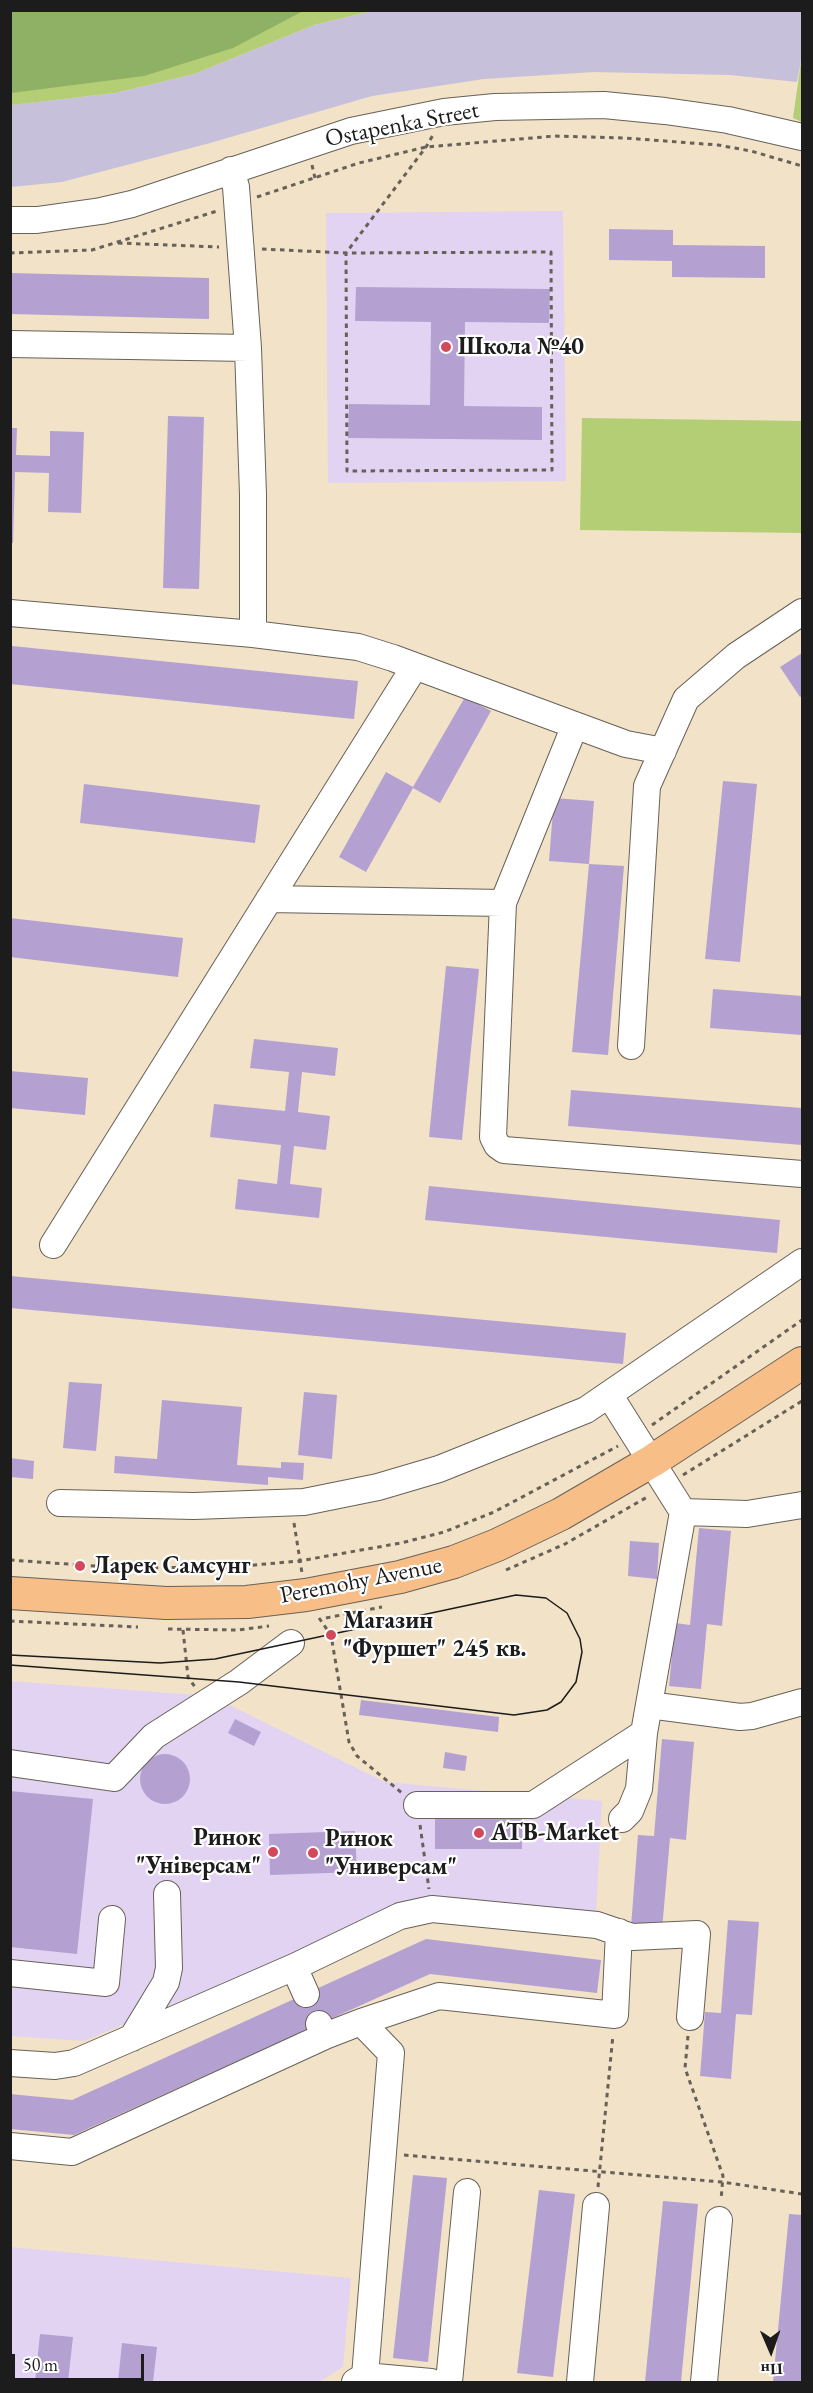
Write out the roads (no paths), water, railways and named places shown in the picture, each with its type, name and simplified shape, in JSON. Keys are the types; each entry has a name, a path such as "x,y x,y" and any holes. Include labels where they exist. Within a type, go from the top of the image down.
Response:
{"main road":[{"name":"Peremohy Avenue","path":"10,1593 204,1604 306,1595 400,1577 454,1562 533,1529 644,1449 802,1364"}],"street":[{"name":"Ostapenka Street","path":"10,220 37,220 101,212 132,204 351,131 444,112 542,105 604,105 728,120 802,137"},
{"path":"231,170 237,204 248,348 253,495 253,634"},
{"path":"10,344 248,348"},
{"path":"631,1046 647,786 686,699 736,656 802,612"},
{"path":"10,613 253,634 358,647 626,744 663,751"},
{"path":"53,1245 415,666"},
{"path":"575,725 503,903 493,1137 497,1145 504,1150 802,1174"},
{"path":"269,899 503,903"},
{"path":"60,1503 194,1506 291,1503 378,1486 439,1469 562,1421 610,1396 802,1262"},
{"path":"610,1396 683,1512 644,1733 639,1789 630,1811 622,1819"},
{"path":"683,1512 747,1514 802,1505"},
{"path":"10,1763 114,1778 154,1736 239,1682 291,1643"},
{"path":"649,1705 740,1717 752,1716 802,1702"},
{"path":"417,1805 533,1805 644,1733"},
{"path":"132,2038 166,1982 169,1968 167,1894"},
{"path":"10,2063 55,2066 74,2063 294,1967 400,1916 432,1909 597,1925 632,1937 656,1938 697,1934 690,2017"},
{"path":"10,1973 106,1983 112,1919"},
{"path":"10,2146 72,2152 322,2030 361,2022 439,1996 615,2015 619,1932"},
{"path":"294,1967 306,1994"},
{"path":"361,2022 391,2053 360,2379 431,2382"},
{"path":"448,2382 467,2192"},
{"path":"580,2382 596,2206"},
{"path":"704,2382 719,2220"}],"tram line":[{"path":"10,1655 160,1663 215,1659 516,1595 546,1598 567,1613 580,1639 582,1652 576,1682 561,1702 547,1710 514,1715 239,1682 10,1665"}],"place":[{"name":"Школа №40","path":"446,347"},
{"name":"Ларек Самсунг","path":"80,1566"},
{"name":"Магазин \"Фуршет\" 245 кв.","path":"331,1635"},
{"name":"ATB-Market","path":"479,1833"},
{"name":"Ринок \"Універсам\"","path":"273,1852"},
{"name":"Ринок \"Универсам\"","path":"313,1853"}]}
